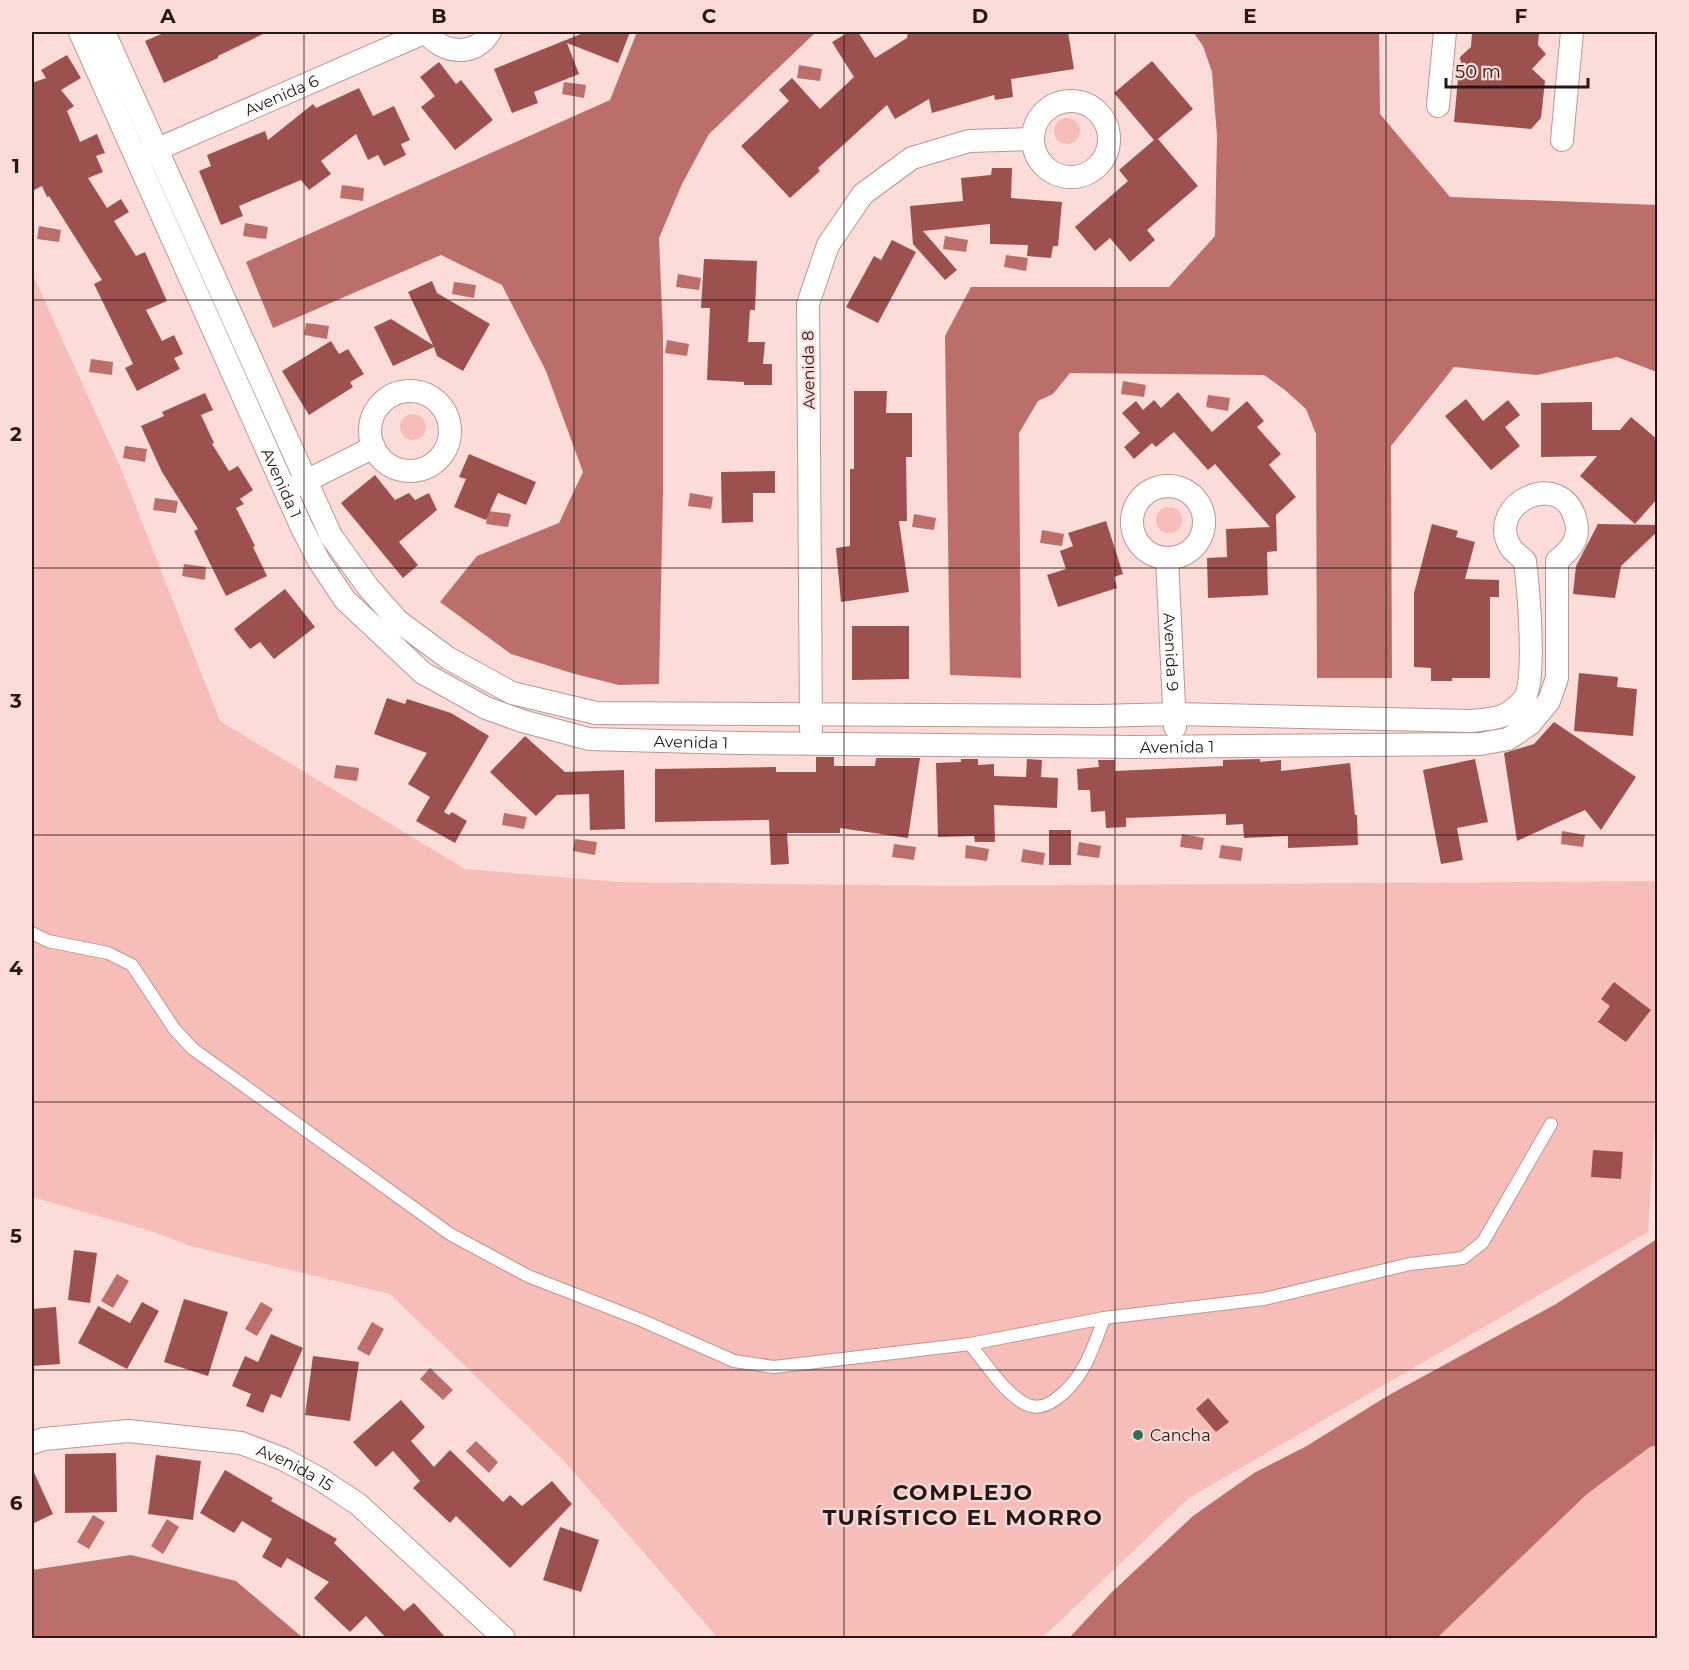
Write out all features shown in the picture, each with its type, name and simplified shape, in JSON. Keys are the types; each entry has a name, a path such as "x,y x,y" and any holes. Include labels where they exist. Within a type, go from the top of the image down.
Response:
{"street":[{"name":"Avenida 1","path":"80,32 285,492 319,561 345,600 423,673 486,708 522,721 589,739 810,744 1174,747 1480,744 1508,739 1530,724 1549,701 1557,678 1557,561 1572,548 1578,530 1574,512 1561,498 1542,493 1524,497 1510,511 1506,530 1511,548 1525,561 1530,604 1529,675 1526,697 1513,711 1499,718 1470,721 1176,714 1098,716 596,713 512,693 448,658 398,621 368,587 331,536 159,149 104,32"},
{"name":"Avenida 6","path":"137,159 426,32 441,46 461,51 480,43 490,32"},
{"path":"1438,106 1445,32"},
{"path":"1562,140 1572,32"},
{"name":"Avenida 8","path":"810,744 812,715 808,304 828,244 863,194 912,158 969,141 1033,139"},
{"path":"285,492 374,447"},
{"name":"Avenida 9","path":"1167,558 1176,714 1174,747"},
{"path":"1525,561 1541,564 1557,561"},
{"path":"522,721 532,697"},
{"path":"1024,746 1026,714"},
{"path":"1339,745 1341,718"},
{"name":"Avenida 15","path":"32,1443 44,1439 128,1431 241,1443 283,1459 358,1504 504,1638"}],"lane":[{"path":"32,933 48,941 108,953 132,965 175,1030 193,1049 450,1234 528,1276 641,1320 734,1361 774,1367 970,1344 1104,1318 1264,1299 1410,1264 1463,1258 1483,1242 1551,1124"},
{"path":"970,1344 1006,1388 1023,1404 1037,1408 1048,1404 1065,1392 1080,1376 1092,1352 1104,1318"}],"shaded area":[{"path":"637,32 816,32 709,134 682,184 659,238 663,334 663,491 659,684 619,685 511,654 440,602 477,556 559,523 583,472 546,371 502,285 441,255 273,328 246,262 610,100"},
{"path":"1193,32 1379,32 1380,114 1450,197 1657,205 1657,372 1617,357 1537,375 1454,367 1391,446 1392,678 1317,678 1316,434 1306,409 1264,375 1070,373 1053,394 1038,401 1019,433 1021,678 950,675 945,336 971,287 1169,287 1215,236 1217,136 1212,72 1203,46"},
{"path":"799,65 822,69 820,81 797,78"},
{"path":"564,82 586,85 584,98 562,94"},
{"path":"1067,118 1076,122 1080,131 1076,140 1067,144 1058,140 1054,131 1058,122"},
{"path":"342,185 364,188 363,201 340,198"},
{"path":"245,223 268,227 266,239 243,236"},
{"path":"39,226 61,230 59,242 37,239"},
{"path":"945,236 968,240 966,252 943,249"},
{"path":"1006,255 1028,258 1026,271 1004,267"},
{"path":"32,273 122,471 220,721 465,869 619,882 949,886 1657,881 1658,1078 1648,1232 1189,1498 1042,1638 718,1638 565,1462 390,1294 191,1246 151,1231 32,1197"},
{"path":"678,274 701,278 699,290 676,287"},
{"path":"454,282 476,285 474,298 452,294"},
{"path":"306,323 329,326 327,339 304,335"},
{"path":"667,340 689,344 687,356 665,353"},
{"path":"91,359 113,362 112,375 89,372"},
{"path":"1123,381 1146,385 1144,397 1121,394"},
{"path":"1208,395 1230,398 1228,411 1206,407"},
{"path":"413,414 422,418 426,427 422,436 413,440 404,436 400,427 404,418"},
{"path":"125,446 147,449 145,462 123,458"},
{"path":"690,493 713,497 711,509 688,506"},
{"path":"155,498 178,501 176,513 153,510"},
{"path":"1169,507 1178,511 1182,520 1178,529 1169,533 1160,529 1156,520 1160,511"},
{"path":"488,511 511,514 508,527 486,524"},
{"path":"914,514 936,518 934,530 912,527"},
{"path":"1042,530 1064,534 1062,546 1040,543"},
{"path":"184,564 206,567 205,580 182,576"},
{"path":"336,765 359,768 357,781 334,778"},
{"path":"504,813 527,817 524,829 502,825"},
{"path":"1562,831 1585,835 1583,847 1561,844"},
{"path":"1182,834 1204,838 1202,850 1180,847"},
{"path":"575,839 597,842 595,855 573,851"},
{"path":"1079,842 1101,846 1099,858 1077,855"},
{"path":"894,844 916,847 914,860 892,857"},
{"path":"966,845 989,849 987,861 965,858"},
{"path":"1221,845 1243,848 1241,861 1219,858"},
{"path":"1023,849 1045,853 1043,865 1021,862"},
{"path":"1657,1239 1657,1445 1650,1447 1587,1494 1437,1638 1069,1638 1111,1593 1193,1516 1254,1473 1305,1447 1389,1395 1556,1304"},
{"path":"117,1274 129,1281 113,1308 101,1301"},
{"path":"261,1302 273,1309 257,1336 245,1329"},
{"path":"372,1322 384,1329 369,1356 357,1349"},
{"path":"430,1368 453,1390 443,1400 420,1379"},
{"path":"476,1441 498,1462 489,1473 466,1451"},
{"path":"1657,1445 1657,1638 1437,1638 1587,1494 1650,1447"},
{"path":"93,1515 105,1522 89,1549 77,1542"},
{"path":"167,1519 179,1527 163,1554 151,1546"},
{"path":"131,1555 236,1581 303,1638 32,1638 32,1570"}],"building":[{"path":"166,32 267,32 164,83 145,41"},
{"path":"586,32 630,32 618,63 567,43 579,74 534,92 538,103 512,113 494,69"},
{"path":"849,32 858,32 875,58 907,38 908,32 1068,32 1074,69 1011,79 1013,97 995,100 994,95 932,113 929,99 895,119 887,105 818,168 820,171 790,198 741,146 789,101 779,90 792,78 820,109 854,77 832,42"},
{"path":"1472,32 1539,32 1538,45 1546,54 1532,69 1545,81 1541,118 1531,129 1454,122 1460,57 1471,47"},
{"path":"67,55 81,78 61,90 74,106 67,111 80,142 97,134 105,153 96,156 103,172 88,178 107,208 121,199 129,212 114,221 136,256 145,252 167,301 146,310 162,341 174,335 183,354 174,358 180,369 137,391 125,368 133,364 94,284 102,280 42,186 32,191 32,83 46,78 41,70"},
{"path":"1152,61 1193,109 1158,139 1198,186 1147,230 1155,240 1130,262 1110,238 1095,251 1075,227 1128,181 1119,170 1154,140 1114,93"},
{"path":"439,62 456,84 461,80 493,120 455,150 421,107 435,96 420,77"},
{"path":"359,88 373,116 394,106 410,140 401,144 406,155 384,166 378,155 368,160 356,134 321,161 331,174 309,190 301,180 239,206 243,216 221,225 199,171 211,166 207,155 265,131 268,140 313,104 316,108"},
{"path":"992,168 1012,168 1011,198 1062,202 1058,246 1053,246 1051,258 1027,256 1028,245 990,244 990,224 923,231 957,270 945,280 913,244 910,206 963,201 961,178 991,175"},
{"path":"892,240 916,252 878,323 846,307 874,256 881,260"},
{"path":"704,259 757,261 755,310 750,310 748,342 765,342 763,364 772,364 772,385 744,385 744,382 707,380 710,308 701,308"},
{"path":"432,281 437,293 490,324 463,371 437,356 434,347 393,366 374,327 391,319 433,345 408,292"},
{"path":"331,341 339,354 348,349 364,374 350,382 353,387 309,415 282,371"},
{"path":"854,391 887,391 886,413 912,413 912,457 906,457 907,521 899,521 909,592 841,602 836,548 850,546 850,469 854,469"},
{"path":"1178,392 1212,432 1247,401 1264,421 1257,427 1281,454 1269,465 1296,497 1276,515 1277,551 1267,552 1268,595 1208,598 1207,558 1227,557 1226,529 1270,527 1215,464 1208,470 1174,432 1156,447 1152,443 1134,459 1124,447 1140,433 1122,413 1136,401 1143,410 1154,400 1161,408"},
{"path":"205,393 213,410 201,415 214,443 212,444 229,471 238,466 253,490 240,499 244,504 236,508 267,576 226,596 194,531 198,529 162,472 141,426 164,416 162,412"},
{"path":"1466,399 1483,421 1508,400 1520,415 1505,427 1520,446 1491,470 1445,416"},
{"path":"1592,402 1592,430 1620,430 1631,417 1658,440 1658,498 1635,524 1580,476 1597,456 1541,457 1541,403"},
{"path":"469,454 536,482 526,505 498,493 486,520 454,507 466,479 459,477"},
{"path":"775,471 775,493 753,493 753,522 722,523 721,472"},
{"path":"375,475 395,500 409,493 415,500 429,493 437,510 399,542 418,565 403,578 341,503"},
{"path":"1106,521 1123,574 1114,577 1117,588 1058,607 1047,575 1066,569 1060,551 1073,546 1068,533"},
{"path":"1432,524 1458,531 1456,537 1475,542 1465,579 1499,580 1499,597 1490,597 1490,678 1452,678 1452,681 1431,681 1431,668 1414,667 1414,593"},
{"path":"1598,524 1658,525 1658,531 1621,566 1615,598 1573,594 1576,566"},
{"path":"285,589 315,627 274,659 260,642 250,649 234,629"},
{"path":"852,626 909,626 909,679 852,680"},
{"path":"1579,673 1618,677 1617,687 1637,689 1633,736 1574,731"},
{"path":"387,698 405,704 407,699 451,713 489,736 444,812 449,815 452,812 467,821 455,843 416,821 430,797 408,784 427,753 374,734"},
{"path":"1554,722 1636,777 1601,830 1585,810 1517,841 1504,753 1534,744"},
{"path":"525,736 565,772 624,770 625,829 590,830 589,794 557,795 536,816 490,772"},
{"path":"816,757 834,757 834,766 875,766 876,758 920,758 908,838 840,828 840,833 787,833 789,864 771,865 769,820 655,822 655,769 776,767 776,772 816,772"},
{"path":"961,759 978,759 978,765 994,764 994,776 1026,777 1027,759 1042,760 1041,777 1058,778 1057,808 994,805 995,842 975,842 974,836 938,837 936,763 961,762"},
{"path":"1260,759 1260,762 1281,760 1281,771 1350,763 1355,815 1357,815 1358,845 1288,848 1288,836 1244,838 1243,824 1226,825 1226,814 1126,818 1126,827 1106,828 1105,811 1091,812 1090,790 1078,790 1077,769 1099,767 1098,760 1115,760 1115,771 1223,766 1223,760"},
{"path":"1475,759 1488,822 1457,828 1463,860 1441,864 1423,770"},
{"path":"1049,830 1071,830 1071,865 1049,865"},
{"path":"1614,982 1651,1010 1626,1042 1598,1022 1610,1006 1601,999"},
{"path":"1593,1150 1623,1152 1621,1179 1591,1177"},
{"path":"74,1250 97,1253 90,1303 68,1300"},
{"path":"184,1299 228,1312 208,1376 164,1362"},
{"path":"142,1302 159,1311 127,1369 78,1343 98,1306 130,1323"},
{"path":"56,1307 60,1364 32,1366 32,1309"},
{"path":"271,1334 303,1348 281,1398 271,1394 263,1413 246,1406 251,1394 232,1386 245,1356 258,1362"},
{"path":"313,1356 359,1362 350,1421 305,1415"},
{"path":"1208,1398 1229,1422 1216,1432 1196,1409"},
{"path":"401,1400 425,1427 411,1441 434,1467 450,1450 503,1502 510,1495 522,1506 552,1481 572,1504 510,1568 456,1516 450,1523 413,1488 420,1481 393,1451 376,1467 353,1442"},
{"path":"116,1453 117,1512 65,1513 65,1454"},
{"path":"156,1455 201,1461 193,1520 148,1514"},
{"path":"32,1468 53,1514 32,1524"},
{"path":"225,1470 273,1498 271,1501 337,1539 334,1543 404,1611 414,1603 446,1638 386,1638 366,1616 350,1632 314,1598 329,1582 287,1558 281,1568 262,1557 272,1539 242,1521 234,1533 200,1513"},
{"path":"560,1527 599,1540 581,1592 543,1580"}],"place":[{"name":"Cancha","path":"1138,1435"}],"district":[{"name":"COMPLEJO TURÍSTICO EL MORRO","path":"963,1504"}]}
